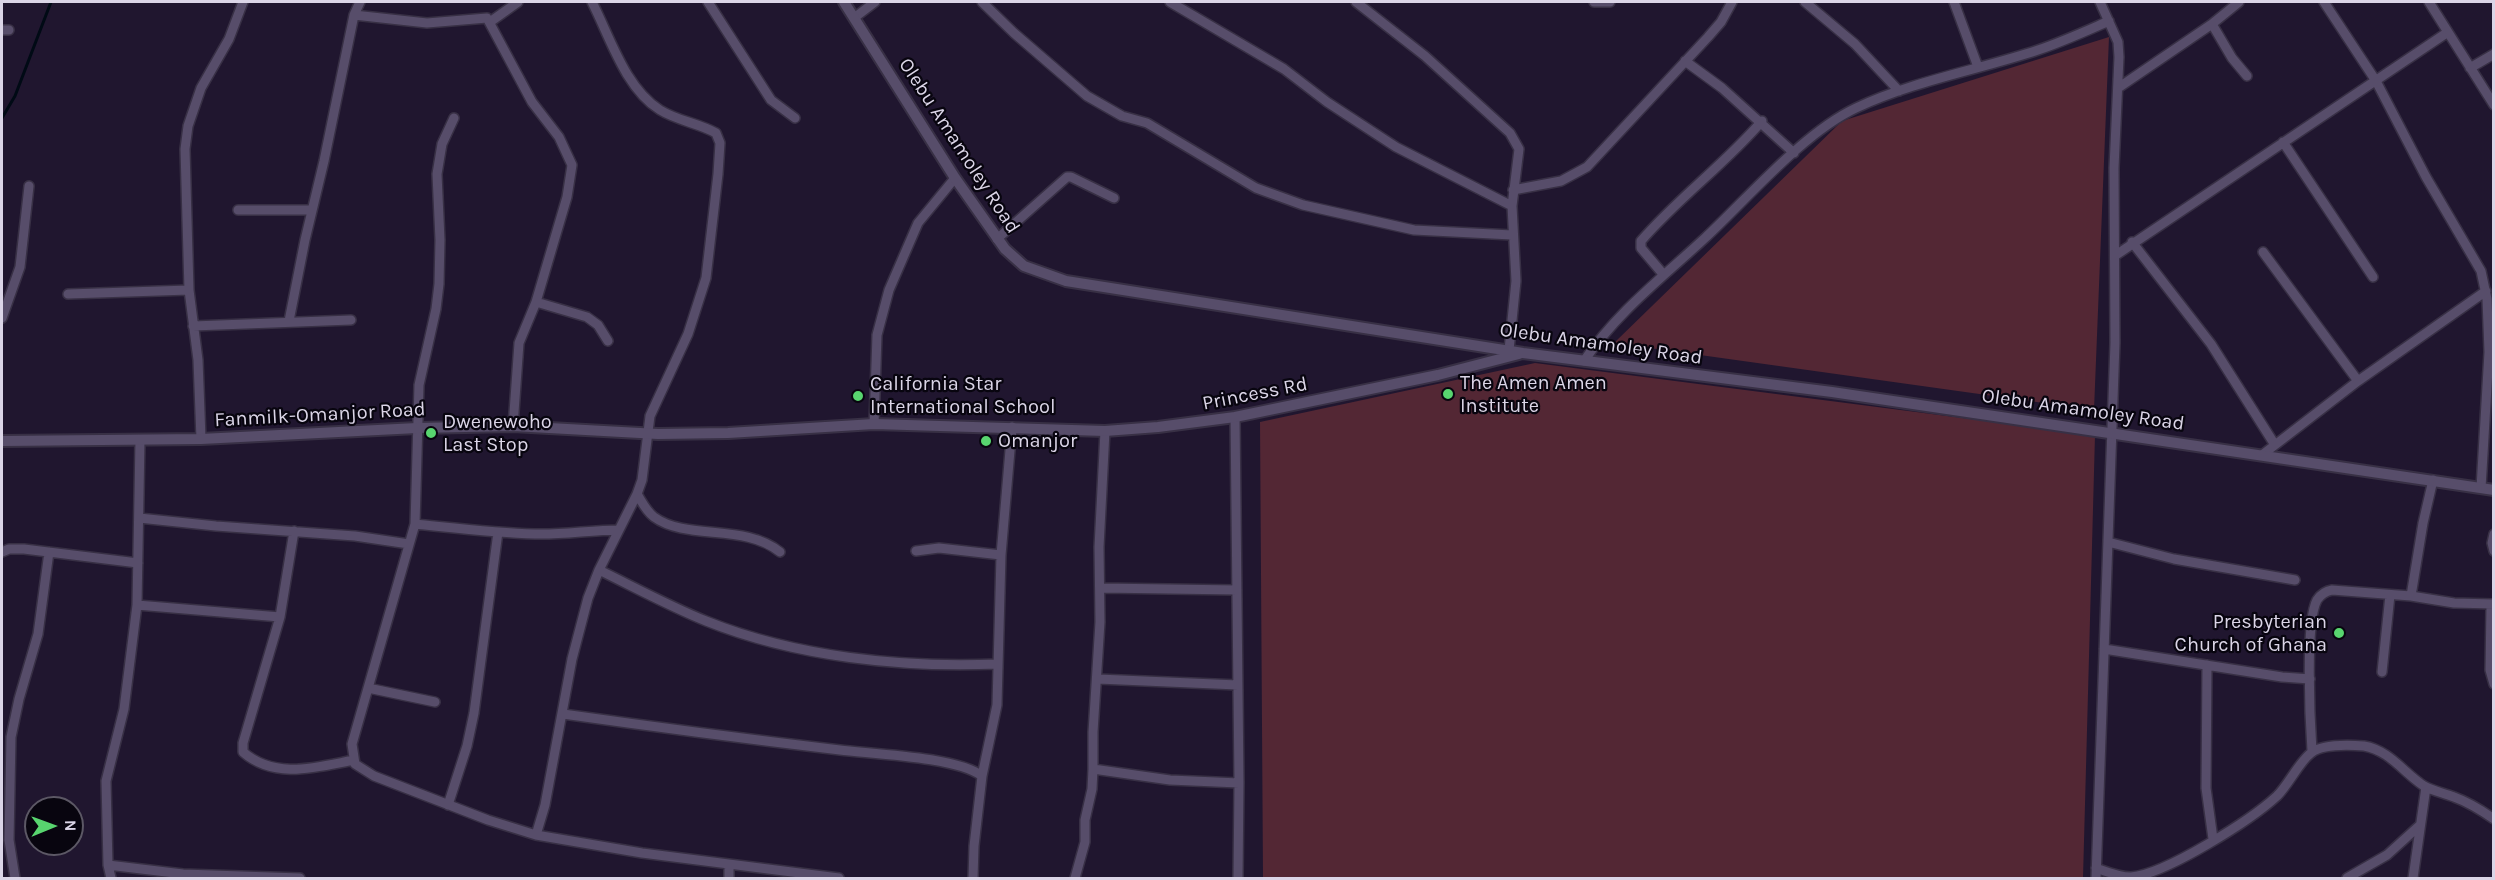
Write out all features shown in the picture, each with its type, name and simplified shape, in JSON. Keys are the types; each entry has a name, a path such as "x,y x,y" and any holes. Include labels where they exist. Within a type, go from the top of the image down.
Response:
{"street":[{"path":"201,439 201,403 189,290 185,149 188,126 201,88 229,39 243,2"},
{"path":"289,321 354,15 360,2"},
{"path":"490,22 518,2"},
{"path":"536,835 545,805 572,659 588,598 598,570 637,494 642,480 646,434 656,402 688,334 706,278 720,143 716,133 671,116 647,100 628,75 592,2"},
{"path":"708,2 771,100 795,118"},
{"name":"Olebu Amamoley Road","path":"844,2 955,178 997,239 1024,266 1066,281 1334,321 1523,353 1832,392 2493,490"},
{"path":"854,18 875,2"},
{"path":"982,2 1087,96 1122,116 1154,127 1256,188 1303,205 1414,231 1512,235"},
{"path":"1170,2 1284,69 1327,102 1396,147 1512,206"},
{"path":"1356,2 1425,56 1510,133 1519,149 1512,206 1516,281 1509,350"},
{"path":"1594,2 1610,2"},
{"path":"1513,190 1561,181 1587,167 1722,22 1732,2"},
{"path":"1805,2 1855,44 1899,91"},
{"path":"1954,2 1978,68"},
{"path":"2100,2 2118,42 2118,88 2114,168 2116,255 2108,542 2096,873 2123,876 2151,873 2213,839 2259,810 2277,795 2312,751 2310,679 2312,620 2318,599 2324,592 2332,590 2411,596 2454,603 2492,604 2490,670 2493,684"},
{"path":"2118,88 2212,24 2240,2"},
{"path":"2324,2 2376,81 2426,177 2481,271 2486,291 2488,352 2481,488"},
{"path":"2429,2 2493,105"},
{"path":"354,15 428,23 487,18 532,102 559,137 572,165 567,197 536,302 517,353 513,426"},
{"path":"1584,361 1603,333 1663,274 1703,240 1808,139 1839,118 1856,108 1899,91 2037,50 2109,21"},
{"path":"2212,24 2232,58 2247,76"},
{"path":"2116,255 2448,32"},
{"path":"2470,68 2493,54"},
{"path":"1685,61 1762,121 1794,153"},
{"path":"454,118 442,144 437,174 440,284 419,385 415,524 352,744 354,760 359,768 374,776 448,805 536,835 729,866 840,879"},
{"path":"1663,274 1641,248 1641,241 1673,208 1736,152 1762,121"},
{"path":"2283,142 2373,277"},
{"path":"997,239 1067,177 1114,198"},
{"path":"873,424 877,334 889,290 918,223 955,178"},
{"path":"2,318 20,267 28,186"},
{"path":"238,210 312,210"},
{"path":"2132,243 2211,344 2276,444"},
{"path":"2263,252 2358,381"},
{"path":"68,294 189,290"},
{"path":"2262,454 2358,381 2486,291"},
{"path":"536,302 587,317 598,325 608,342"},
{"path":"193,326 351,320"},
{"name":"Princess Rd","path":"873,424 1105,431 1158,428 1235,417 1438,375 1523,353"},
{"path":"1235,417 1238,879"},
{"name":"Fanmilk-Omanjor Road","path":"2,441 201,439 417,428 513,426 646,434 728,434 873,424"},
{"path":"973,879 974,846 982,776 997,705 1001,555 1012,427"},
{"path":"1075,879 1085,842 1085,820 1094,769 1093,732 1098,679 1100,535 1105,431"},
{"path":"111,879 108,865 105,780 124,710 137,605 140,440"},
{"path":"2411,596 2423,523 2433,480"},
{"path":"637,494 653,516 670,525 745,536 769,543 780,552"},
{"path":"139,518 365,537 409,544"},
{"path":"415,524 538,534 619,530"},
{"path":"294,531 280,617 243,743 243,752 250,758 276,768 292,771 354,760"},
{"path":"448,805 467,746 474,713 498,532"},
{"path":"2493,534 2493,551"},
{"path":"2108,542 2174,559 2295,580"},
{"path":"916,551 939,548 1001,555"},
{"path":"2,552 9,549 49,552 138,563"},
{"path":"15,879 5,840 14,720 38,634 49,552"},
{"path":"598,570 705,621 743,634 815,652 935,665 998,664"},
{"path":"1101,588 1237,590"},
{"path":"2382,672 2390,595"},
{"path":"137,605 280,617"},
{"path":"2104,649 2310,679"},
{"path":"2207,664 2206,788 2213,839"},
{"path":"1098,679 1238,685"},
{"path":"368,688 435,702"},
{"path":"563,714 690,732 906,757 968,767 982,776"},
{"path":"2312,751 2349,745 2366,747 2383,753 2426,787 2463,800 2493,819"},
{"path":"1094,769 1170,780 1239,783"},
{"path":"2413,879 2426,787"},
{"path":"2347,879 2387,855 2419,826"},
{"path":"108,865 183,874 300,879"},
{"path":"729,866 729,879"}],"shaded area":[{"path":"2109,37 2094,410 1614,343 1842,121"},
{"path":"1535,363 2095,435 2083,878 1263,878 1260,422"}],"waterway":[{"path":"2,118 15,96 51,2"}],"place":[{"name":"The Amen Amen Institute","path":"1448,394"},
{"name":"California Star International School","path":"858,396"},
{"name":"Dwenewoho Last Stop","path":"431,433"},
{"name":"Omanjor","path":"986,441"},
{"name":"Presbyterian Church of Ghana","path":"2339,633"}]}
